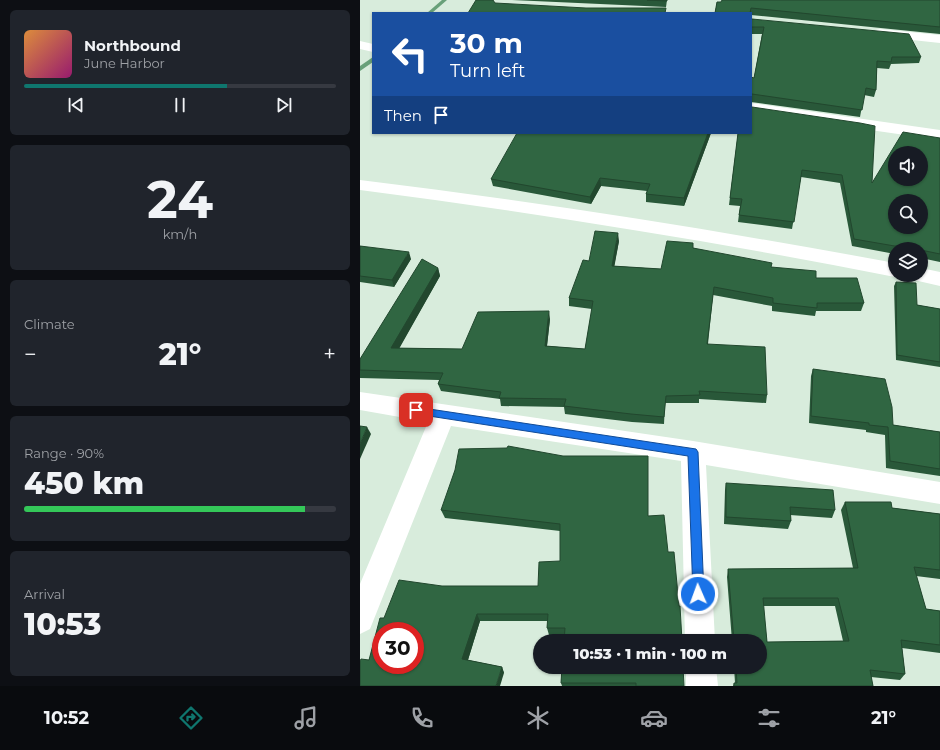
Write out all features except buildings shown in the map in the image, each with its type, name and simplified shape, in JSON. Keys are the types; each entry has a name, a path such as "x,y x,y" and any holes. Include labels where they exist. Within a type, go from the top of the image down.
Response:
{"street":[{"path":"870,32 940,39"},
{"path":"360,45 372,48"},
{"path":"752,108 940,135"},
{"path":"360,185 502,203 801,251 888,269"},
{"path":"928,277 940,279"},
{"path":"360,401 443,415 834,474 940,493"},
{"path":"360,619 443,415"},
{"path":"693,452 700,634"},
{"path":"701,674 702,686"}],"waterway":[{"path":"430,12 445,0"},
{"path":"360,69 372,60"}],"route":[{"path":"416,410 459,418 693,452 698,594"}]}
